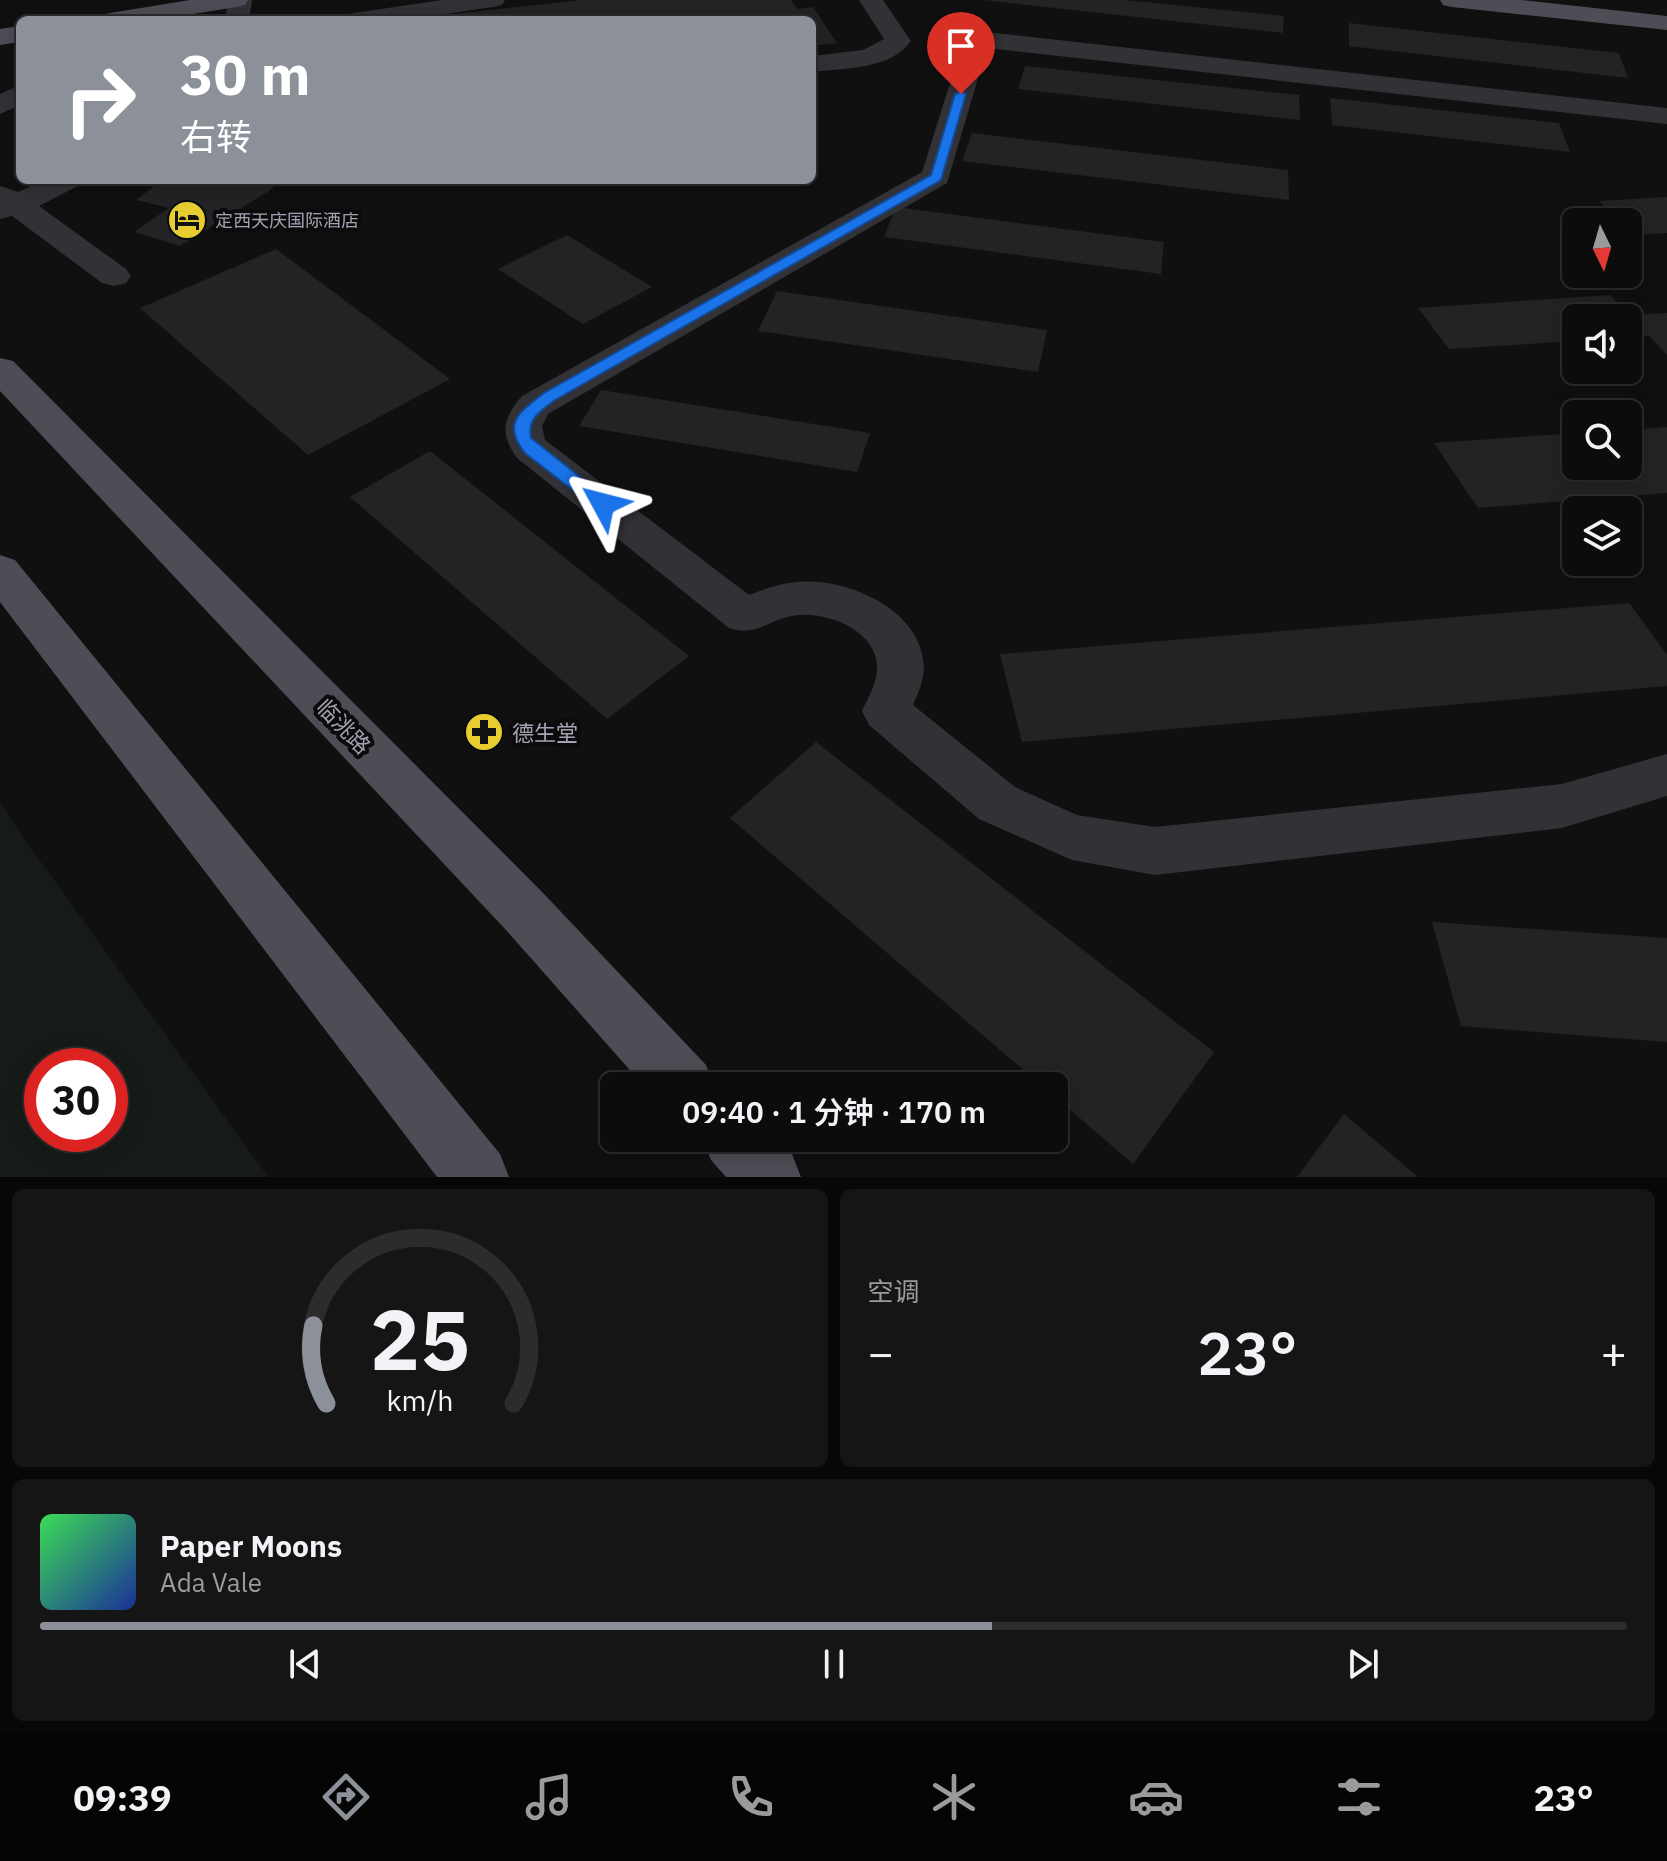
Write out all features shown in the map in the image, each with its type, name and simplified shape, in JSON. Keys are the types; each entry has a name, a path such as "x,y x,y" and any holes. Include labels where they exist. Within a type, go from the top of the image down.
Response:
{"main road":[{"path":"136,16 238,0"},
{"path":"1452,0 1667,23"},
{"name":"临洮路","path":"0,369 515,902 672,1072"},
{"path":"0,571 477,1177"},
{"path":"746,1152 769,1177"}],"street":[{"path":"382,16 493,0"},
{"path":"816,63 870,56 892,47 898,41 871,0"},
{"path":"1655,790 1562,806 1155,851 1072,837 997,803 886,711 897,688 900,664 892,642 876,622 854,608 827,600 799,598 771,604 745,616 531,449 523,439 521,427 535,405 936,177 977,39 1667,116"},
{"path":"5,203 46,192 60,184"},
{"path":"5,203 114,276"}],"shaded area":[{"path":"0,802 23,837 268,1177 0,1177"}],"building":[{"path":"582,0 791,0 797,9 813,7 837,43 816,46 816,16 444,15"},
{"path":"983,0 1125,0 1284,16 1283,33"},
{"path":"1349,23 1619,53 1628,78 1349,46"},
{"path":"1025,66 1299,95 1300,120 1018,89"},
{"path":"1330,98 1559,123 1570,152 1332,125"},
{"path":"972,133 1288,170 1289,200 962,161"},
{"name":"定西天庆国际酒店","path":"157,184 277,184 180,246 134,232 169,208 136,200"},
{"path":"1667,197 1667,233 1642,235 1642,208 1606,208 1599,201"},
{"path":"896,207 1164,242 1161,274 884,237"},
{"path":"567,235 652,287 583,324 498,269"},
{"path":"276,249 450,379 308,455 140,308"},
{"path":"777,291 1047,330 1038,372 758,331"},
{"path":"1610,295 1619,304 1562,304 1562,342 1449,349 1418,308"},
{"path":"1667,313 1667,355 1649,336 1642,336 1642,314"},
{"path":"601,390 870,433 857,472 579,426"},
{"path":"1667,427 1667,493 1562,496 1562,501 1478,508 1434,443 1562,434 1562,480 1642,480 1642,429"},
{"path":"430,451 689,656 607,719 350,497"},
{"path":"1629,603 1667,655 1667,686 1022,742 1000,654"},
{"path":"816,742 1214,1052 1133,1164 1068,1108 1068,1072 1026,1072 730,818"},
{"path":"1432,922 1667,938 1667,1042 1461,1026"},
{"path":"1344,1114 1418,1177 1297,1177"}],"place":[{"name":"定西天庆国际酒店","path":"187,220"},
{"name":"德生堂","path":"484,732"}],"route":[{"path":"603,504 531,449 523,439 521,427 526,415 535,405 936,177 961,94"}]}
